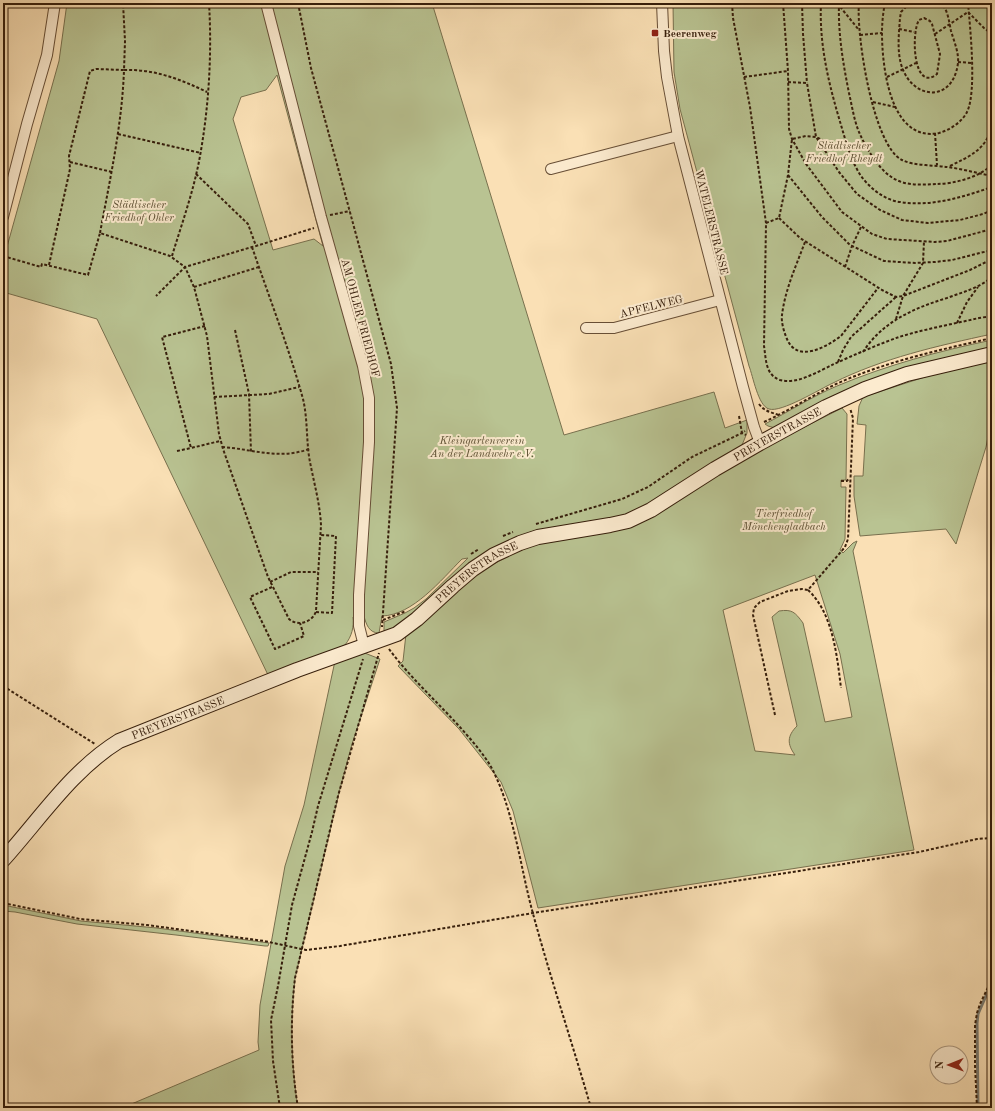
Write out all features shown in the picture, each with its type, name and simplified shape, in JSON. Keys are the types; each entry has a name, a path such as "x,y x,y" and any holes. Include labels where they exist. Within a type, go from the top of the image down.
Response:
{"main road":[{"name":"PREYERSTRASSE","path":"3,860 91,760 119,741 141,731 397,634 473,569 494,555 520,543 538,537 628,521 651,510 715,469 760,443 865,389 907,374 992,354"}],"street":[{"path":"3,217 27,124 48,55 56,3"},
{"name":"AM OHLER FRIEDHOF","path":"266,3 322,221 363,366 369,398 369,442 359,595 359,626 364,646"},
{"name":"WATELERSTRASSE","path":"662,3 664,51 667,77 678,136 744,394 760,443"},
{"path":"551,169 678,136"},
{"name":"APFELWEG","path":"586,328 614,328 720,300"}],"path":[{"path":"3,256 41,267 42,264 49,265 88,275 100,233 112,172 123,101 125,41 123,3"},
{"path":"172,256 201,153 208,92 210,42 209,3"},
{"path":"298,3 311,68 391,364 397,408 381,635 382,640 375,671 352,744 338,796 295,978 292,1002 291,1045 298,1108"},
{"path":"732,3 733,18 750,107 766,223 764,346 767,365 770,372 775,378 791,381 810,375 838,362 899,338 957,323 992,316"},
{"path":"779,218 788,175 792,139 790,129 788,71 783,3"},
{"path":"802,3 807,82 816,137 839,172 857,194 880,210 902,220 928,223 960,220 992,210"},
{"path":"821,3 820,26 824,58 831,91 847,147 860,175 867,183 875,191 887,198 899,202 914,203 955,199 992,187"},
{"path":"859,3 858,15 865,70 878,122 886,142 892,151 901,160 908,162 937,165 992,176"},
{"path":"885,3 882,33 887,77 895,107 902,119 910,126 919,131 935,133 945,131 954,126 968,112 971,97 972,63 968,3"},
{"path":"910,3 901,12 899,29 899,55 903,69 910,83 923,92 939,92 945,88 952,80 958,62 956,48 946,11 944,5 940,3"},
{"path":"838,4 860,30"},
{"path":"838,4 842,58 858,130 866,148 885,172 896,180 904,183 923,185 941,184 981,174 992,164"},
{"path":"935,34 968,12"},
{"path":"968,12 992,34"},
{"path":"924,18 930,21 935,34 940,54 937,74 931,78 927,78 923,76 916,63 914,32 919,20 924,18"},
{"path":"899,29 914,32"},
{"path":"860,35 882,33"},
{"path":"958,62 972,63"},
{"path":"887,77 916,63"},
{"path":"49,265 70,169 69,156 90,70 140,70 159,73 208,92"},
{"path":"744,77 788,71"},
{"path":"788,82 807,82"},
{"path":"873,102 895,107"},
{"path":"949,167 979,149 988,140 992,126"},
{"path":"935,133 937,165"},
{"path":"118,134 201,153"},
{"path":"792,139 806,136 816,137 831,144 847,147"},
{"path":"792,139 806,164 842,212 872,234 887,239 924,242 947,241 992,229"},
{"path":"70,162 112,172"},
{"path":"196,174 248,224 256,246"},
{"path":"788,175 822,217 852,246 884,261 923,263 952,260 992,250"},
{"path":"156,296 185,267 256,246 350,211"},
{"path":"766,223 779,218"},
{"path":"779,218 800,238 878,288 896,297 904,296 970,270 992,259"},
{"path":"845,267 852,246 862,227"},
{"path":"100,233 172,256 185,267 194,287 205,326 220,441 270,582 289,619 292,622 300,623 312,619 316,612 321,512 310,463 304,401 252,247"},
{"path":"806,242 787,290 781,317 785,335 789,344 794,350 800,352 811,350 824,347 833,342 841,336 878,288"},
{"path":"896,319 904,296 923,263 924,242"},
{"path":"194,287 259,267"},
{"path":"863,352 878,333 896,319 938,300 984,284 992,277"},
{"path":"957,323 967,302 978,286"},
{"path":"838,362 851,337 896,297"},
{"path":"191,448 162,337 205,326"},
{"path":"235,330 249,394 251,452"},
{"path":"214,397 269,394 299,387"},
{"path":"808,590 840,554 848,539 853,418 846,398"},
{"path":"530,526 622,499 648,487 692,457 742,433 760,443"},
{"path":"177,451 220,441"},
{"path":"222,447 276,455 309,449"},
{"path":"841,481 847,481 850,477"},
{"path":"501,537 518,530"},
{"path":"316,612 332,613 336,536 321,535"},
{"path":"469,556 481,548"},
{"path":"270,582 291,572 318,572"},
{"path":"272,586 250,597 275,649 304,636 300,623"},
{"path":"775,716 753,615 754,608 760,602 788,591 802,589 808,590 820,602 836,652 841,688"},
{"path":"383,620 408,610"},
{"path":"382,640 398,661 456,722 479,749 490,764 497,779 508,811 533,913 591,1108"},
{"path":"280,1108 273,1062 271,1020 284,945 292,905 318,806 355,689 358,671 364,658 364,646"},
{"path":"3,686 104,750"},
{"path":"3,903 80,919 147,925 264,940 306,950 340,946 533,913 919,852 977,839 992,838"},
{"path":"977,1108 975,1066 976,1013 992,979"}],"green space":[{"path":"67,3 432,3 564,435 714,392 725,428 747,420 747,433 742,445 662,498 625,516 530,534 407,621 384,633 384,622 405,613 426,599 468,558 462,559 436,586 415,603 405,610 382,616 379,633 370,630 364,616 353,617 352,631 345,645 269,677 97,319 3,292 3,261 59,61","holes":["277,75 323,246 314,239 273,250 233,119 241,97 266,90"]},
{"name":"Städtischer Friedhof Rheydt","path":"673,3 992,3 992,334 931,348 871,366 791,404 775,409 765,407 756,390 749,366 680,109 674,72"},
{"path":"992,340 992,349 775,428 765,424 819,394 856,378 913,359"},
{"path":"992,360 992,416 986,447 956,544 946,529 860,536 854,496 854,476 863,476 866,425 857,424 859,406 863,397 937,373"},
{"name":"Tierfriedhof Mönchengladbach","path":"842,408 847,414 846,480 841,480 841,487 846,487 845,539 840,550 843,553 857,541 853,551 914,850 538,908 513,811 501,782 459,729 398,666 403,661 406,634 484,569 518,551 536,544 603,532 706,481 771,444","holes":["815,575 840,654 852,717 825,722 803,623 798,616 787,610 779,611 772,617 797,726 791,733 789,740 789,744 795,755 755,751 723,610"]},
{"path":"362,652 380,659 352,744 340,789 295,978 292,1010 292,1043 298,1108 122,1108 259,1050 260,1005 285,866 304,805 335,661"},
{"path":"3,905 81,921 157,928 269,943 268,946 265,946 77,924 3,911"}],"waterway":[{"path":"978,1108 977,1023 978,1014 992,982"}],"place":[{"name":"Beerenweg","path":"655,33"}],"park label":[{"name":"Städtischer Friedhof Ohler","path":"139,210"},
{"name":"Kleingartenverein An der Landwehr e.V.","path":"482,446"}]}
